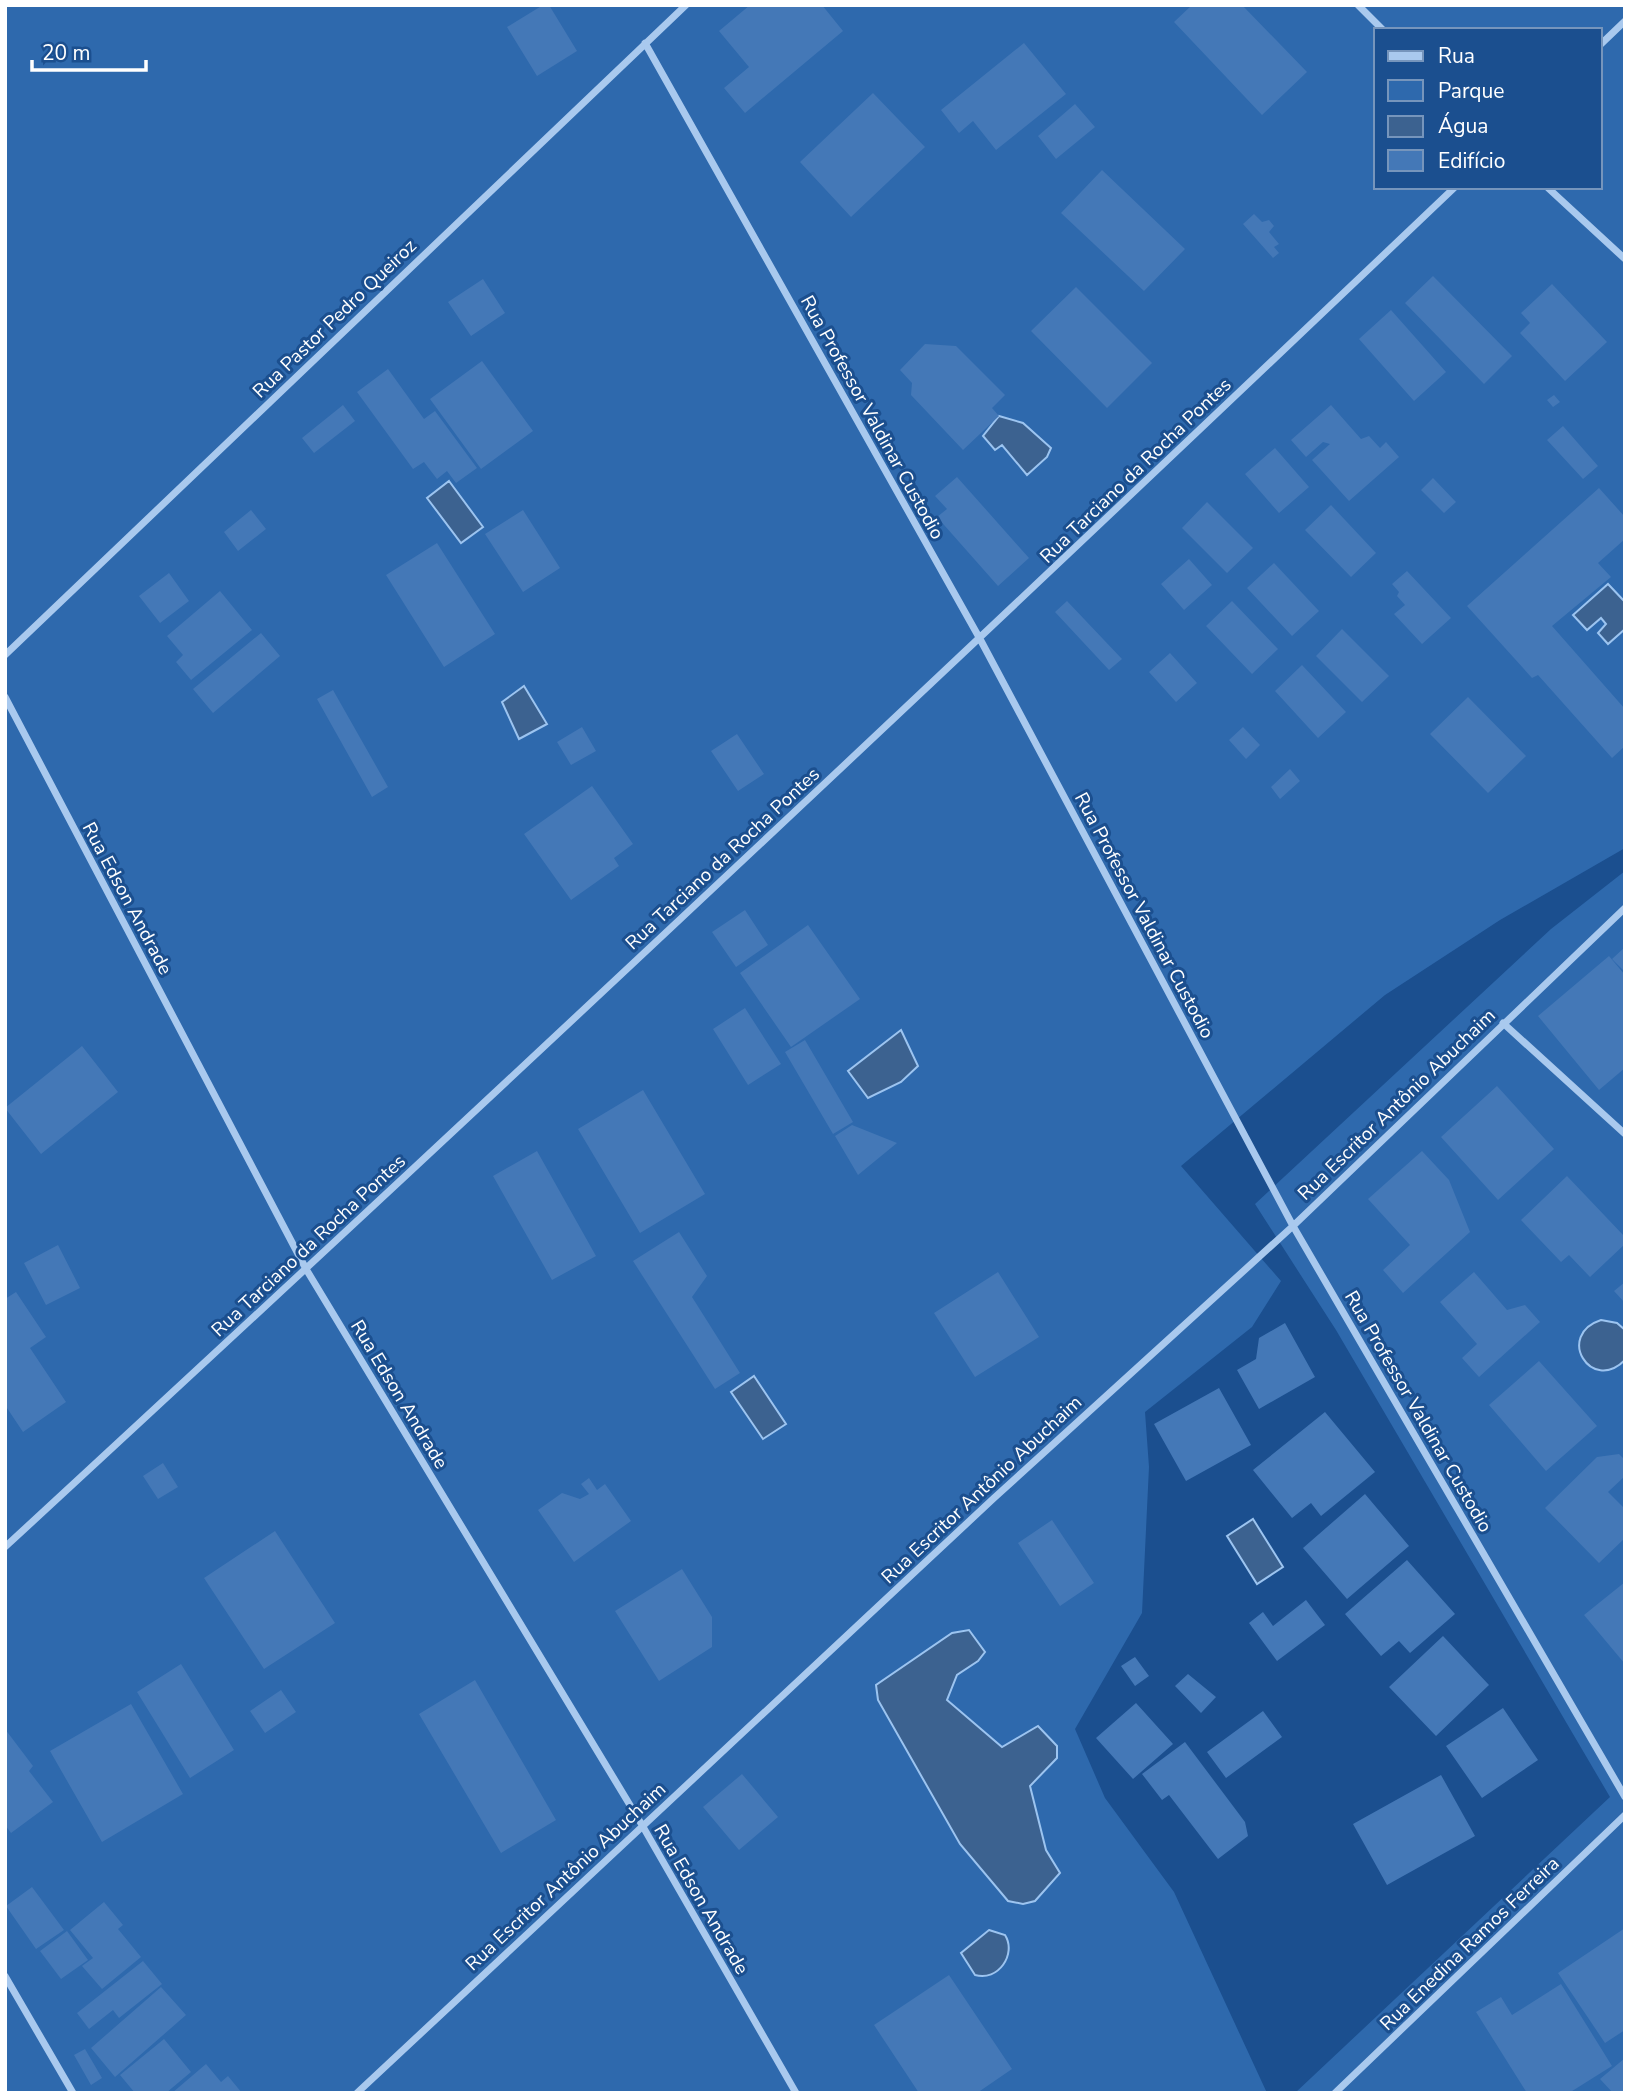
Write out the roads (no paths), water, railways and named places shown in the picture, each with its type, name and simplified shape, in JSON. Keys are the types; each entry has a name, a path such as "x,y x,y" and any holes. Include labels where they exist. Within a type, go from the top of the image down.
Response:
{"street":[{"name":"Rua Pastor Pedro Queiroz","path":"5,655 686,5"},
{"path":"1358,5 1381,28"},
{"path":"1602,43 1625,21"},
{"name":"Rua Professor Valdinar Custodio","path":"645,43 979,639 1293,1226 1625,1797"},
{"name":"Rua Tarciano da Rocha Pontes","path":"5,1547 979,639 1453,189"},
{"path":"1549,189 1625,259"},
{"name":"Rua Edson Andrade","path":"5,697 306,1269 642,1825 796,2093"},
{"name":"Rua Escritor Antônio Abuchaim","path":"357,2093 993,1498 1293,1226 1625,908"},
{"path":"1503,1023 1625,1134"},
{"name":"Rua Enedina Ramos Ferreira","path":"1335,2093 1625,1815"},
{"path":"5,1976 73,2093"}],"water":[{"path":"999,416 1023,423 1051,448 1047,457 1027,475 1002,445 995,450 983,436"},
{"path":"449,481 483,527 461,543 427,498"},
{"path":"1608,584 1625,602 1625,629 1608,644 1598,633 1606,624 1601,618 1587,630 1573,615"},
{"path":"524,686 547,724 519,739 502,702"},
{"path":"901,1030 918,1066 901,1082 868,1098 848,1071"},
{"path":"1601,1320 1617,1323 1625,1330 1625,1360 1612,1369 1600,1370 1590,1366 1579,1348 1587,1327"},
{"path":"754,1376 786,1424 763,1439 731,1392"},
{"path":"1253,1519 1283,1567 1257,1584 1227,1536"},
{"path":"969,1630 985,1652 978,1661 957,1675 947,1700 1002,1747 1038,1726 1057,1746 1057,1758 1030,1786 1046,1850 1060,1873 1035,1901 1023,1904 1008,1901 960,1844 878,1700 876,1685 952,1633"},
{"path":"989,1930 1005,1935 1009,1950 1007,1958 998,1970 991,1974 975,1975 961,1953"}]}
